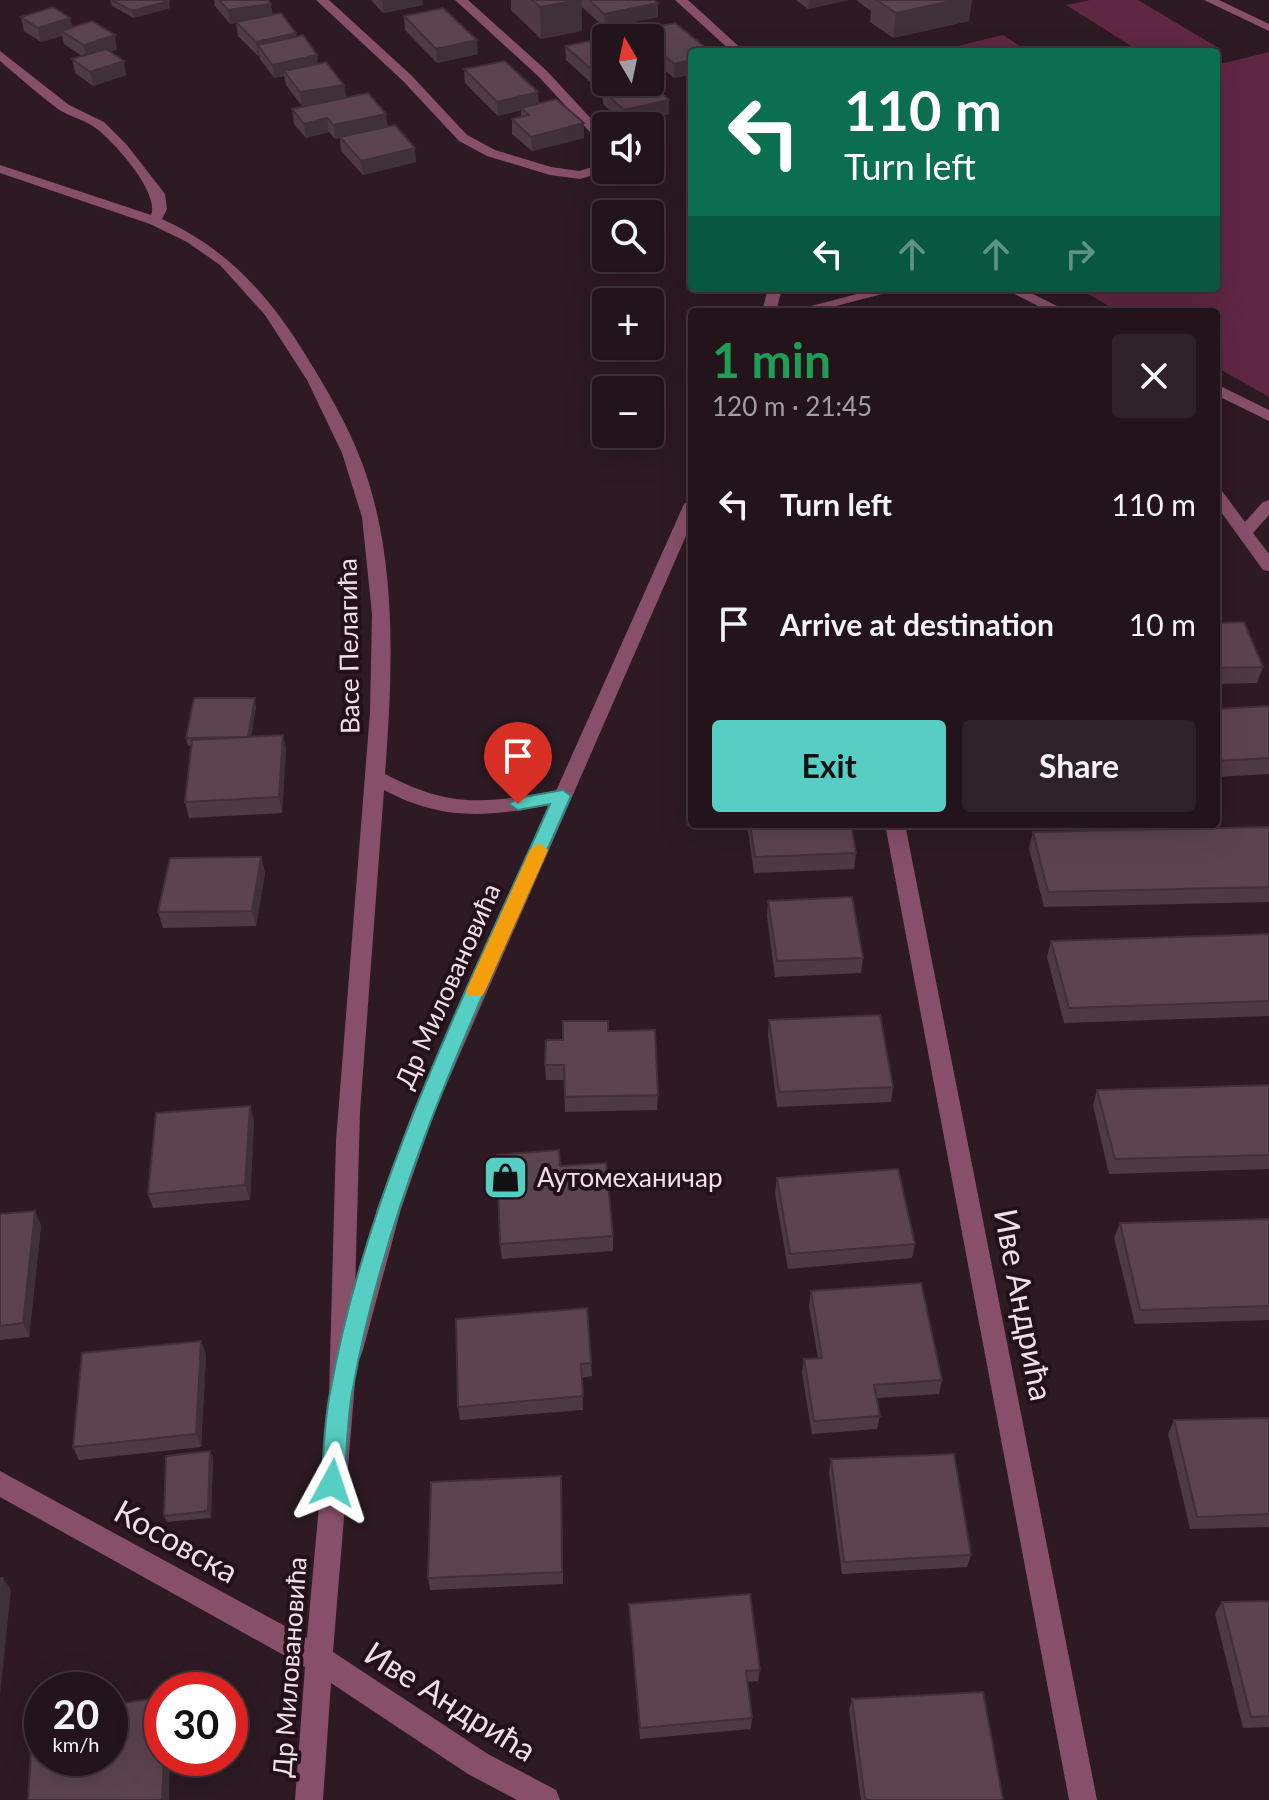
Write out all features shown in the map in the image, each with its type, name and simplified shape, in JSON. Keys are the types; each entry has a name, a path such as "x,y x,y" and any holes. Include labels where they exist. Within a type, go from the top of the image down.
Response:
{"street":[{"path":"322,0 407,78 463,138 491,153 550,171 580,175 592,171"},
{"path":"461,0 543,74 592,127"},
{"path":"681,0 735,48"},
{"path":"1210,0 1269,28"},
{"path":"0,55 65,108 100,125 123,148 158,194 160,209 155,221"},
{"name":"Васе Пелагића","path":"0,169 155,221 191,237 226,263 260,298 302,362 346,442 370,515 378,592 380,690 347,1141 341,1394"},
{"path":"812,308 881,292"},
{"path":"1012,292 1029,308"},
{"path":"1017,292 1053,308"},
{"path":"1220,391 1269,416"},
{"path":"1220,499 1269,566"},
{"path":"1246,531 1269,505"},
{"name":"Др Миловановића","path":"309,1800 341,1394 366,1287 424,1111 688,515"},
{"path":"374,776 410,797 468,811 563,796"},
{"name":"Иве Андрића","path":"896,828 1083,1800"},
{"name":"Косовска","path":"0,1483 320,1660"},
{"name":"Иве Андрића","path":"320,1660 478,1764 546,1800"}],"shaded area":[{"path":"1090,0 1138,0 1219,48 1135,48 1066,5"},
{"path":"1003,35 1023,48 950,48"},
{"path":"1269,52 1269,397 1220,369 1220,308 1112,308 1085,292 1220,292 1220,64"}],"building":[{"path":"112,0 168,0 169,1 132,11"},
{"path":"219,0 268,0 271,4 228,10"},
{"path":"532,0 578,0 540,7"},
{"path":"589,0 654,0 658,3 604,14"},
{"path":"876,0 956,0 896,13"},
{"path":"53,7 70,18 38,28 21,17"},
{"path":"443,8 477,40 436,49 404,16"},
{"path":"281,13 296,33 256,42 236,22"},
{"path":"92,21 115,35 84,45 61,31"},
{"path":"675,23 706,48 688,48 688,61 674,64 664,56 664,25"},
{"path":"303,35 317,55 272,65 258,45"},
{"path":"592,41 592,70 565,46"},
{"path":"106,49 124,61 90,72 72,59"},
{"path":"505,61 538,92 497,102 464,69"},
{"path":"326,62 344,85 300,92 284,71"},
{"path":"368,93 386,114 333,125 327,118 304,124 292,109"},
{"path":"664,95 669,100 624,110 609,96"},
{"path":"556,99 584,123 531,137 512,119 529,115 521,108"},
{"path":"395,125 415,148 361,161 340,137"},
{"path":"1244,622 1263,667 1220,668 1220,623"},
{"path":"194,698 255,698 248,737 186,738"},
{"path":"1269,706 1269,758 1220,761 1220,709"},
{"path":"283,735 279,797 185,802 192,740"},
{"path":"1269,827 1269,887 1048,892 1033,832"},
{"path":"751,828 852,828 856,853 755,857"},
{"path":"261,857 252,911 158,912 170,858"},
{"path":"852,897 863,958 777,961 768,901"},
{"path":"1269,934 1269,1001 1069,1008 1051,941"},
{"path":"880,1015 893,1087 779,1092 769,1020"},
{"path":"563,1021 608,1021 608,1031 655,1030 658,1095 565,1097 564,1065 545,1065 546,1040 563,1040"},
{"path":"1269,1085 1269,1155 1115,1159 1097,1090"},
{"path":"250,1106 245,1185 148,1194 156,1113"},
{"path":"559,1150 560,1166 606,1163 613,1236 500,1244 497,1155"},
{"path":"898,1169 915,1244 790,1254 777,1178"},
{"path":"35,1211 23,1323 0,1326 0,1214"},
{"path":"1269,1219 1269,1306 1140,1310 1120,1223"},
{"path":"921,1283 942,1380 874,1385 880,1416 814,1421 804,1359 822,1358 811,1291"},
{"path":"587,1308 591,1363 581,1364 583,1396 458,1407 456,1319"},
{"path":"201,1341 196,1434 73,1447 82,1353"},
{"path":"1269,1418 1269,1514 1197,1517 1174,1420"},
{"path":"210,1451 208,1511 164,1516 166,1456"},
{"path":"954,1454 971,1555 844,1562 831,1459"},
{"path":"561,1476 562,1572 428,1578 431,1482"},
{"path":"0,1578 3,1578 0,1606"},
{"path":"750,1594 760,1670 746,1671 752,1718 640,1728 629,1604"},
{"path":"1269,1601 1269,1716 1251,1717 1222,1602"},
{"path":"983,1692 1003,1800 865,1800 852,1699"},
{"path":"144,1700 144,1776 163,1776 162,1800 28,1800 29,1776 128,1776 128,1702"}],"slow traffic":[{"path":"475,991 539,850"}],"place":[{"name":"Аутомеханичар","path":"506,1178"}],"route":[{"path":"332,1483 341,1394 366,1287 389,1209 424,1111 563,796 518,804"}]}
